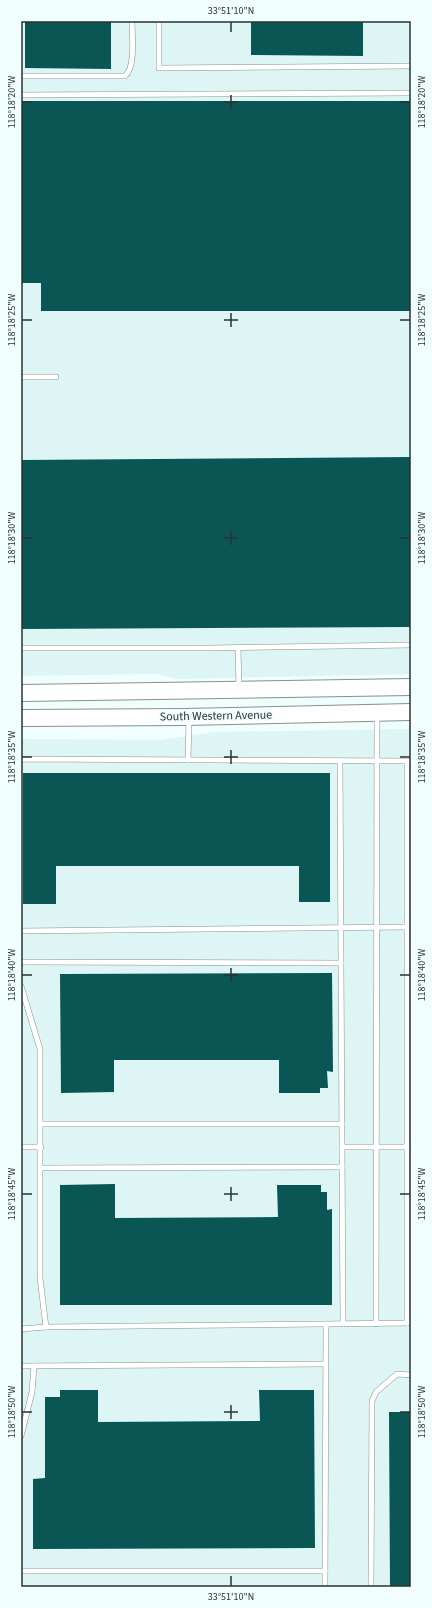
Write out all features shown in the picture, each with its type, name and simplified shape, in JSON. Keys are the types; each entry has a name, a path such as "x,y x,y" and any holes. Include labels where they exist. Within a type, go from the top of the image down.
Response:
{"main road":[{"path":"21,693 411,687"},
{"name":"South Western Avenue","path":"21,718 189,717 411,712"}],"lane":[{"path":"21,76 125,76 129,73 132,64 132,21"},
{"path":"159,21 159,68 411,66"},
{"path":"21,95 411,94"},
{"path":"21,377 56,377"},
{"path":"21,648 238,648 411,645"},
{"path":"238,648 240,689"},
{"path":"376,712 376,1324"},
{"path":"188,760 189,717"},
{"path":"21,760 409,761 407,927 409,1323 46,1327 21,1329"},
{"path":"340,761 343,1324"},
{"path":"21,931 407,927"},
{"path":"21,962 341,963"},
{"path":"21,986 40,1049 40,1278 46,1327"},
{"path":"41,1124 342,1124"},
{"path":"21,1147 41,1147"},
{"path":"342,1147 407,1147"},
{"path":"41,1168 342,1167"},
{"path":"325,1587 326,1325"},
{"path":"21,1366 325,1364"},
{"path":"21,1436 32,1392 34,1366"},
{"path":"371,1587 372,1402 376,1392 397,1374 411,1375"},
{"path":"21,1571 325,1570"}],"shaded area":[{"path":"21,21 411,21 411,674 178,679 157,674 21,676"},
{"path":"411,729 411,1587 21,1587 21,739 161,740 213,732"}],"building":[{"path":"25,21 111,21 111,69 25,68"},
{"path":"251,21 363,21 363,56 251,55"},
{"path":"21,101 411,101 411,311 41,311 41,283 21,283"},
{"path":"411,457 411,627 21,629 21,460"},
{"path":"23,773 330,773 330,902 299,902 299,866 56,866 56,904 23,904"},
{"path":"332,973 333,1072 327,1071 328,1088 320,1088 320,1093 279,1093 279,1060 114,1060 114,1092 61,1093 60,974"},
{"path":"115,1184 115,1218 278,1217 277,1185 321,1185 321,1192 327,1192 327,1210 332,1209 332,1305 60,1305 60,1185"},
{"path":"60,1390 98,1390 98,1422 260,1421 259,1390 314,1390 315,1548 33,1549 33,1479 45,1478 45,1397 60,1397"},
{"path":"389,1412 411,1412 411,1587 390,1587"}]}
